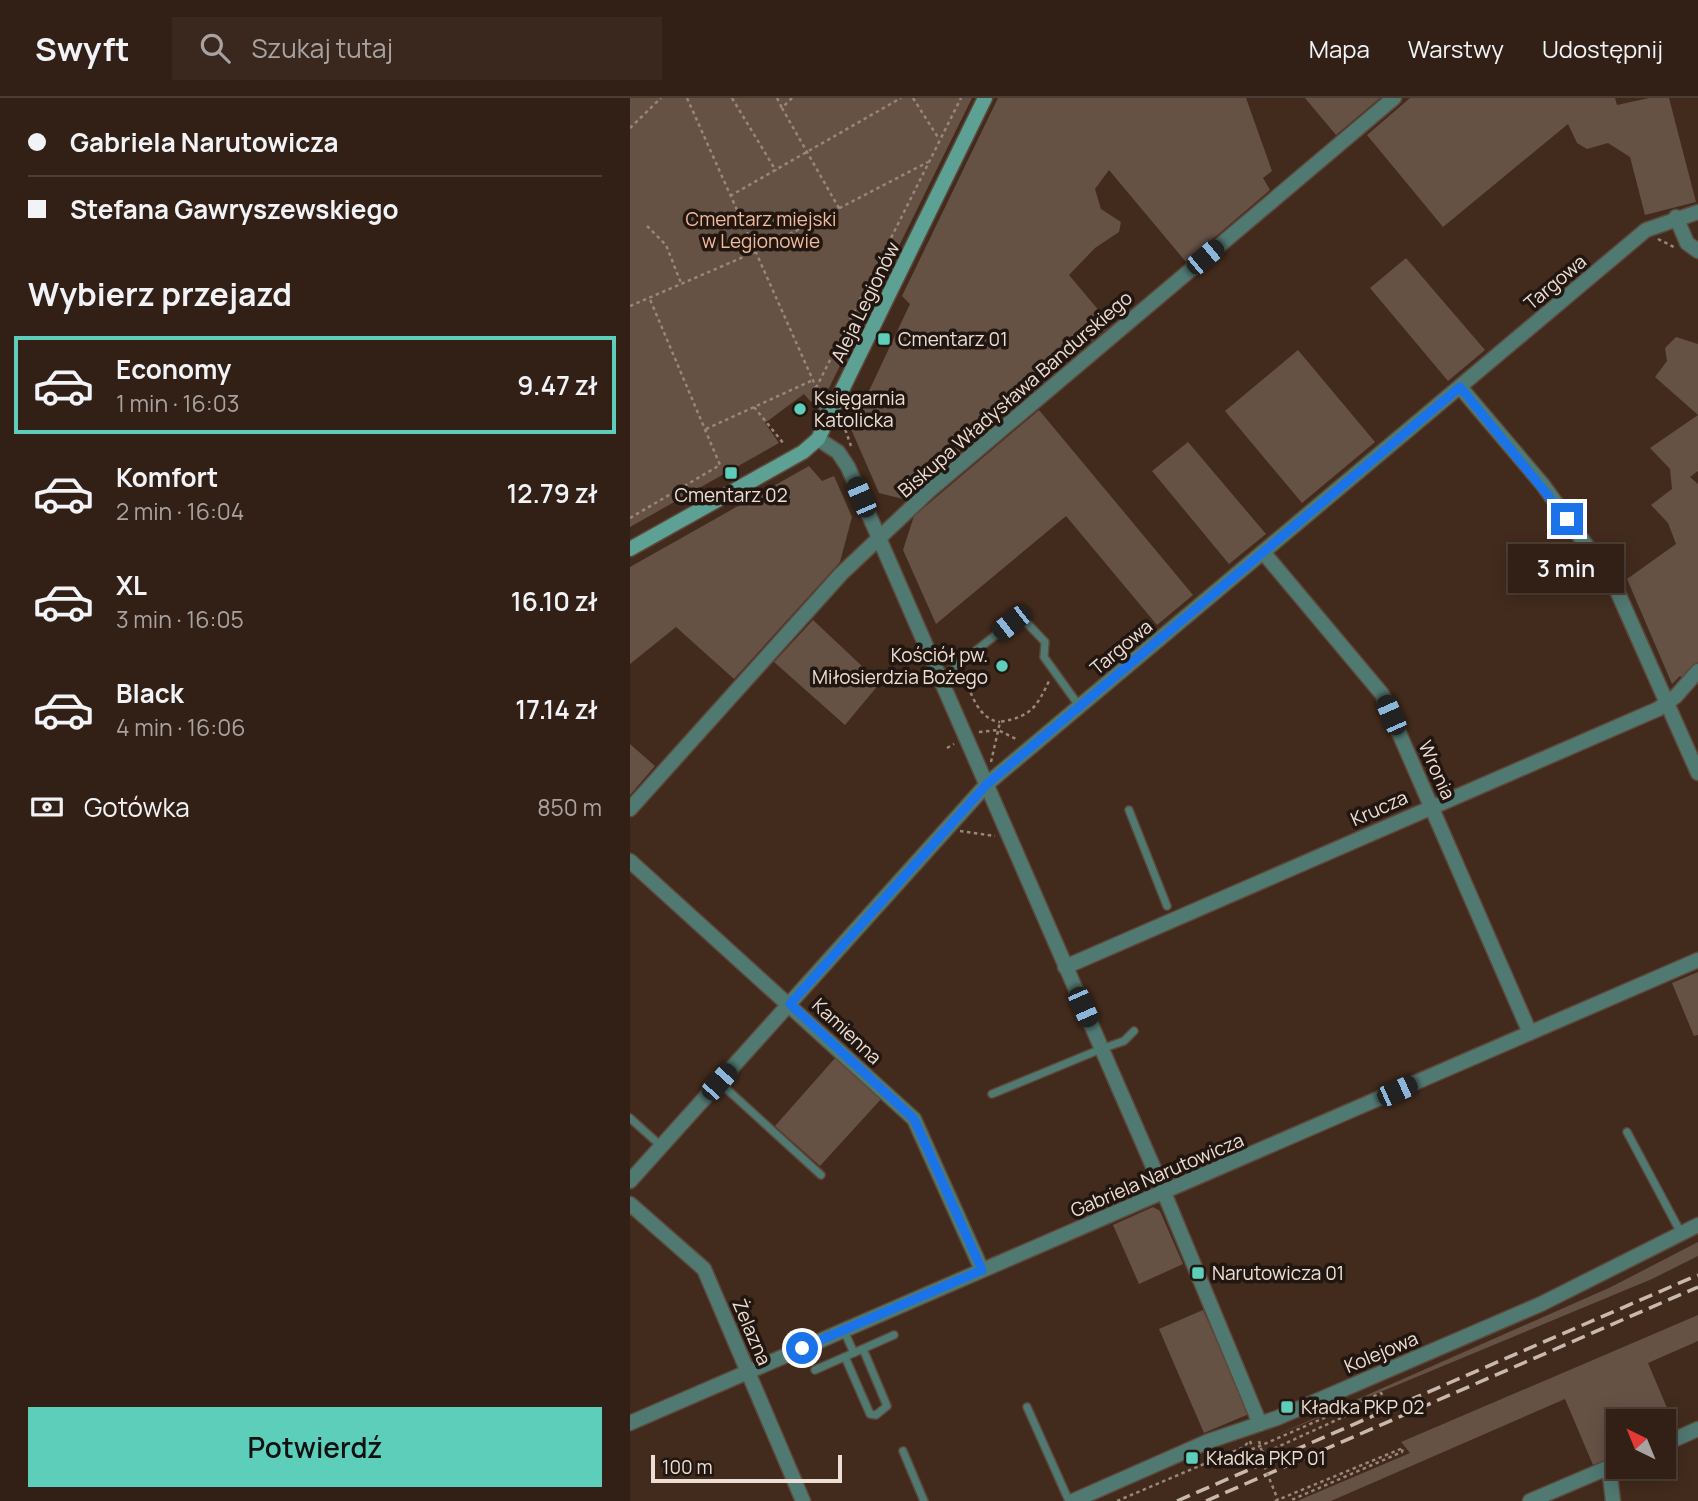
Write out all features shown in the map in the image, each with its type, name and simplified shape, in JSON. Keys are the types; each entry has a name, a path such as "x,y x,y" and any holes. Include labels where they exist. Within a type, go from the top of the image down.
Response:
{"street":[{"name":"Aleja Legionów","path":"630,549 803,452 838,415 985,98"},
{"name":"Biskupa Władysława Bandurskiego","path":"630,809 841,574 957,465 1394,98"},
{"name":"Targowa","path":"630,1181 987,784 1646,230 1676,217 1698,212"},
{"path":"1676,217 1686,243 1698,251"},
{"path":"1460,387 1543,485 1614,584 1698,773"},
{"path":"819,393 838,415"},
{"path":"818,439 832,447 846,463 1164,1193 1260,1424"},
{"name":"Wronia","path":"1264,552 1382,694 1530,1033"},
{"name":"Krucza","path":"1065,967 1667,704 1698,671"},
{"name":"Kamienna","path":"630,861 914,1119 982,1270"},
{"name":"Gabriela Narutowicza","path":"630,1423 1698,960"},
{"name":"Żelazna","path":"630,1204 704,1269 803,1501"},
{"name":"Kolejowa","path":"1071,1501 1541,1304 1698,1225"},
{"path":"1676,1439 1698,1429"},
{"path":"1531,1501 1606,1468"},
{"path":"1613,1501 1614,1479"}],"lane":[{"path":"941,678 1011,623 1026,622 1045,642 1044,657 1080,707"},
{"path":"1129,810 1167,905"},
{"path":"992,1094 1124,1041 1134,1031"},
{"path":"719,1082 821,1175"},
{"path":"630,1118 662,1146"},
{"path":"1627,1132 1681,1233"},
{"path":"844,1330 854,1353"},
{"path":"815,1370 894,1335"},
{"path":"845,1357 870,1414 876,1415 887,1406 863,1349"},
{"path":"1027,1408 1071,1501"},
{"path":"903,1451 924,1501"}],"path":[{"path":"630,128 661,98"},
{"path":"687,98 811,381 819,393"},
{"path":"732,98 776,171"},
{"path":"777,98 840,210"},
{"path":"782,108 792,98"},
{"path":"730,196 901,98"},
{"path":"912,98 939,139"},
{"path":"819,393 961,98"},
{"path":"630,306 755,253 928,162"},
{"path":"647,226 666,245 681,283"},
{"path":"630,518 720,465 649,297"},
{"path":"705,429 811,381"},
{"path":"754,407 784,444"},
{"path":"838,415 852,447"},
{"path":"959,663 978,709 990,720 1000,722 1023,718 1035,708 1053,671"},
{"path":"991,762 1000,722"},
{"path":"974,734 998,730 1020,743"},
{"path":"947,748 958,741"},
{"path":"958,829 1000,836"},
{"path":"1381,1393 1385,1398 1260,1453 1234,1461 1234,1458 1259,1443 1381,1393"},
{"path":"1245,1438 1253,1447"},
{"path":"1259,1443 1277,1501 1403,1448 1402,1452 1289,1501"}],"green space":[{"name":"Cmentarz miejski w Legionowie","path":"630,98 972,98 829,388 811,402 804,394 765,423 779,443 630,527"},
{"path":"998,98 1246,98 1272,171 1263,178 1270,190 1186,262 1109,170 1095,189 1101,209 1121,222 1119,232 1095,248 1069,275 1111,325 903,499 879,493 851,429 910,304 902,296"},
{"path":"1305,98 1380,98 1336,135"},
{"path":"1410,98 1615,98 1617,105 1649,98 1669,98 1696,202 1645,215 1630,157 1608,143 1587,149 1577,143 1568,124 1443,227 1367,135"},
{"path":"1406,258 1485,350 1448,381 1370,288"},
{"path":"1676,337 1698,344 1698,415 1655,377 1667,361 1665,348"},
{"path":"1298,350 1375,442 1302,503 1225,411"},
{"path":"1039,410 1193,595 1157,625 1066,516 936,624 903,550 914,516"},
{"path":"1698,415 1698,471 1690,477 1698,484 1698,662 1684,679 1680,676 1672,684 1627,579 1676,544 1668,523 1651,505 1672,489 1670,469 1650,448"},
{"path":"1188,442 1266,534 1229,564 1152,471"},
{"path":"809,466 822,481 834,476 852,517 840,562 734,679 676,627 630,664 630,567"},
{"path":"813,620 880,683 845,725 774,662"},
{"path":"630,744 655,766 630,795"},
{"path":"1698,972 1698,1035 1694,1036 1672,983"},
{"path":"836,1057 882,1098 820,1166 775,1126"},
{"path":"1153,1207 1160,1211 1183,1264 1139,1284 1113,1225"},
{"path":"1698,1242 1698,1256 1652,1279 1272,1437 1611,1287"},
{"path":"1203,1310 1249,1414 1204,1433 1159,1329"},
{"path":"1698,1315 1698,1341 1648,1363 1668,1409 1606,1409 1606,1460 1593,1465 1565,1399 1331,1501 1297,1501 1410,1453 1401,1442"}],"railway":[{"path":"1177,1501 1698,1275"},
{"path":"1206,1501 1698,1287"}],"place":[{"name":"Cmentarz 01","path":"884,339"},
{"name":"Księgarnia Katolicka","path":"800,409"},
{"name":"Cmentarz 02","path":"731,473"},
{"name":"Kościół pw. Miłosierdzia Bożego","path":"1002,666"},
{"name":"Narutowicza 01","path":"1198,1273"},
{"name":"Kładka PKP 02","path":"1287,1407"},
{"name":"Kładka PKP 01","path":"1192,1458"}],"route":[{"path":"802,1348 982,1270 914,1119 790,1004 987,784 1460,387 1543,485 1567,519"}]}
